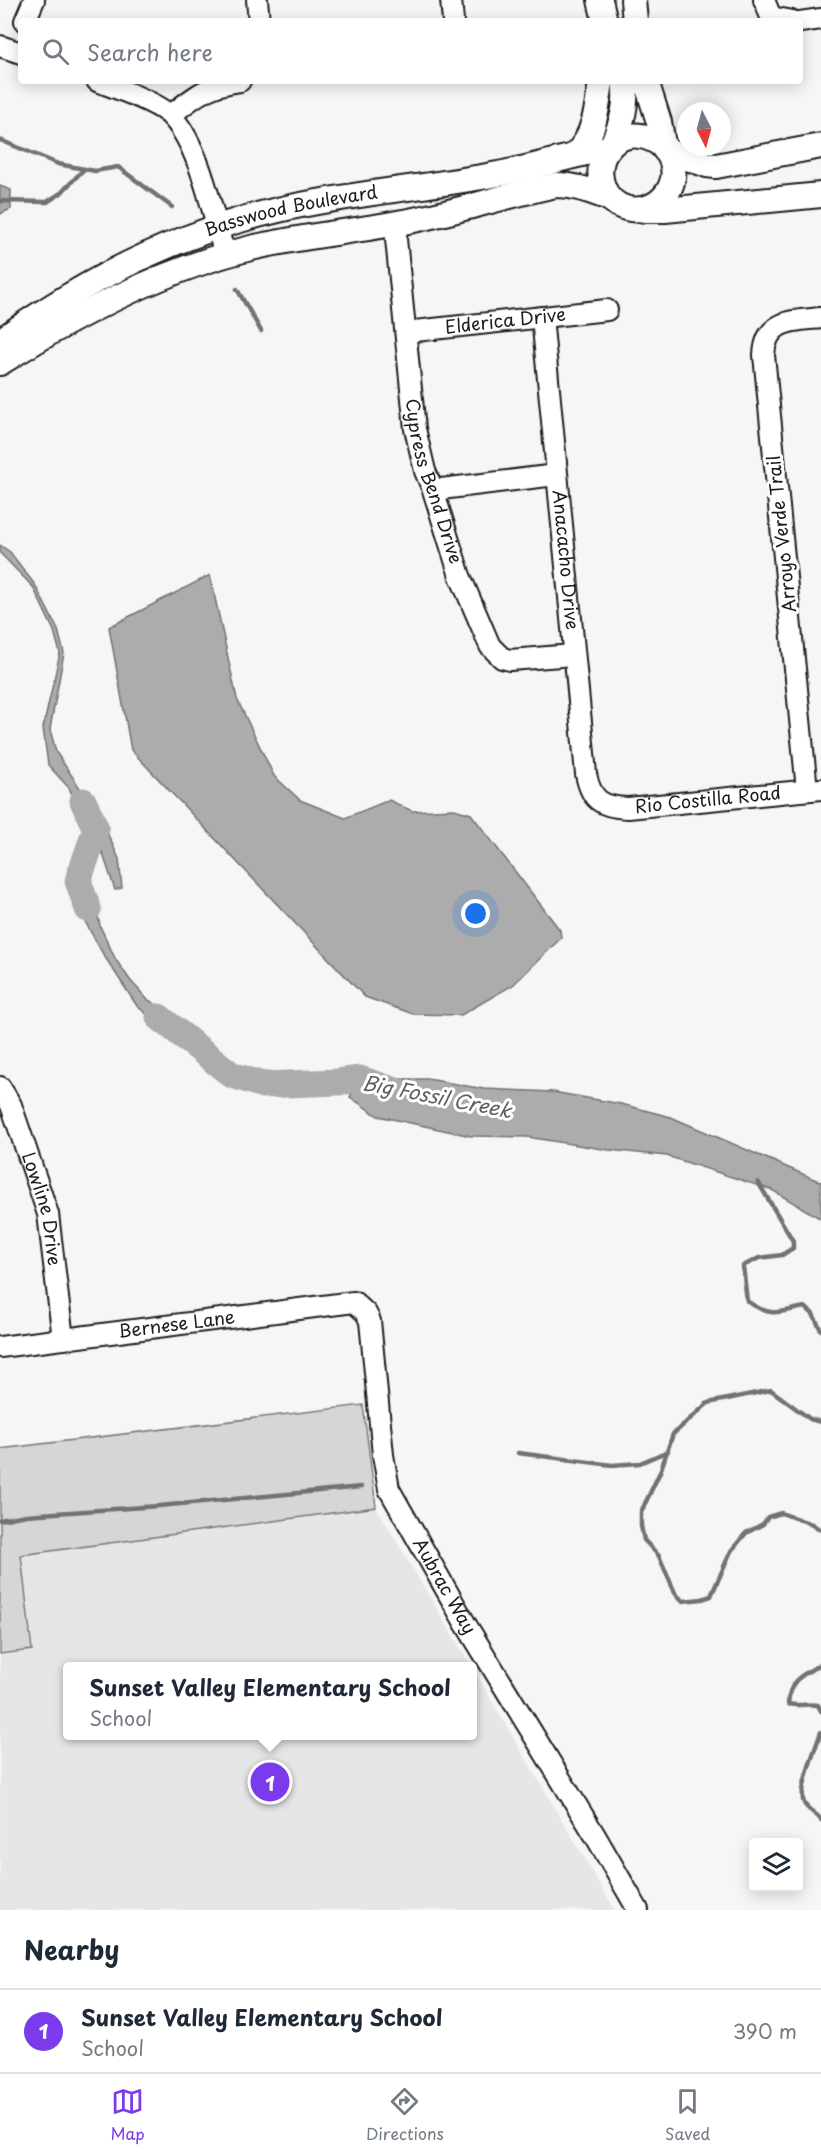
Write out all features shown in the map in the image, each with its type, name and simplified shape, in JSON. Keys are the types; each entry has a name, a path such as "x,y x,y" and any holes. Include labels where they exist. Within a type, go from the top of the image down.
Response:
{"main road":[{"path":"633,0 635,18"},
{"path":"575,155 587,140 595,116 600,84"},
{"path":"624,84 625,113 611,146 602,158 599,170 602,188 618,205 638,210 665,210 821,195"},
{"path":"647,84 659,122 664,149"},
{"path":"611,146 626,137 641,136 655,140 670,156 673,170 668,192 652,206 638,210"},
{"name":"Basswood Boulevard","path":"0,341 45,309 113,271 159,249 217,228 278,210 343,197 498,174 611,146"},
{"path":"664,149 706,165 716,166 821,146"},
{"name":"Basswood Boulevard","path":"0,363 54,330 119,296 225,255 299,238 397,223 557,185 575,186 610,198"}],"street":[{"path":"26,18 34,0"},
{"path":"257,0 259,18"},
{"path":"451,0 453,18"},
{"path":"768,8 787,18"},
{"path":"803,22 821,20"},
{"path":"11,49 18,36"},
{"path":"105,84 132,94 171,115 185,134 200,169 225,255"},
{"path":"171,115 201,91 220,84"},
{"name":"Cypress Bend Drive","path":"397,223 396,239 416,429 425,471 460,576 490,646 502,658 510,660 573,655"},
{"name":"Elderica Drive","path":"406,332 607,310"},
{"name":"Anacacho Drive","path":"542,317 586,774 588,785 597,800"},
{"name":"Arroyo Verde Trail","path":"814,789 764,355 768,335 776,327 789,321 821,318"},
{"path":"433,490 556,475"},
{"name":"Rio Costilla Road","path":"597,800 607,806 628,808 814,789"},
{"name":"Lowline Drive","path":"0,1087 11,1105 48,1214 63,1339"},
{"name":"Bernese Lane","path":"0,1347 354,1302"},
{"name":"Aubrac Way","path":"354,1302 366,1313 370,1321 383,1455 389,1489 465,1623 638,1910"}],"shaded area":[{"path":"363,1405 376,1507 21,1555 32,1650 0,1654 0,1449"},
{"path":"376,1507 469,1662 63,1662 63,1740 477,1740 477,1676 615,1910 0,1910 0,1654 32,1650 21,1555"}],"water":[{"path":"0,186 11,190 11,209 0,214"},
{"path":"0,545 10,552 35,585 58,630 64,653 50,729 56,752 102,821 119,859 122,888 115,890 98,839 81,813 69,788 48,765 43,728 60,653 54,631 33,587 0,553"},
{"path":"210,575 237,699 274,776 300,800 345,818 389,800 412,811 454,809 471,814 560,930 561,938 513,985 461,1015 413,1014 365,997 131,750 109,627"},
{"path":"76,867 94,895 100,926 116,960 147,999 166,1011 180,1024 189,1040 181,1042 137,1006 103,954 83,918 71,881"},
{"path":"388,1079 428,1079 484,1089 553,1092 621,1104 671,1117 821,1182 821,1219 772,1190 667,1156 609,1150 527,1137 471,1136 378,1116 350,1097 355,1088"}],"waterway":[{"path":"0,140 58,164 95,171 118,167 172,207"},
{"path":"0,201 47,202 61,193 84,169"},
{"path":"237,289 261,331"},
{"name":"Big Fossil Creek","path":"83,801 96,829 78,881 88,909"},
{"name":"Big Fossil Creek","path":"159,1017 232,1075 263,1085 360,1079 405,1094"},
{"path":"758,1182 793,1241 793,1248 782,1255 759,1258 743,1266 747,1301 769,1312 805,1307 813,1314 821,1330"},
{"path":"821,1422 810,1419 771,1390 708,1403 673,1434 660,1472 641,1512 644,1540 659,1556 675,1593 683,1601 711,1596 731,1551 746,1533 763,1524 768,1517 781,1513 812,1524 821,1530"},
{"path":"518,1453 612,1465 640,1463 668,1451"},
{"path":"0,1520 26,1515 159,1506 361,1487"},
{"path":"821,1664 802,1675 794,1683 788,1704 818,1705 821,1711"},
{"path":"821,1732 806,1776 803,1794 806,1806 821,1820"}],"place":[{"name":"Sunset Valley Elementary School","path":"270,1782"}]}
